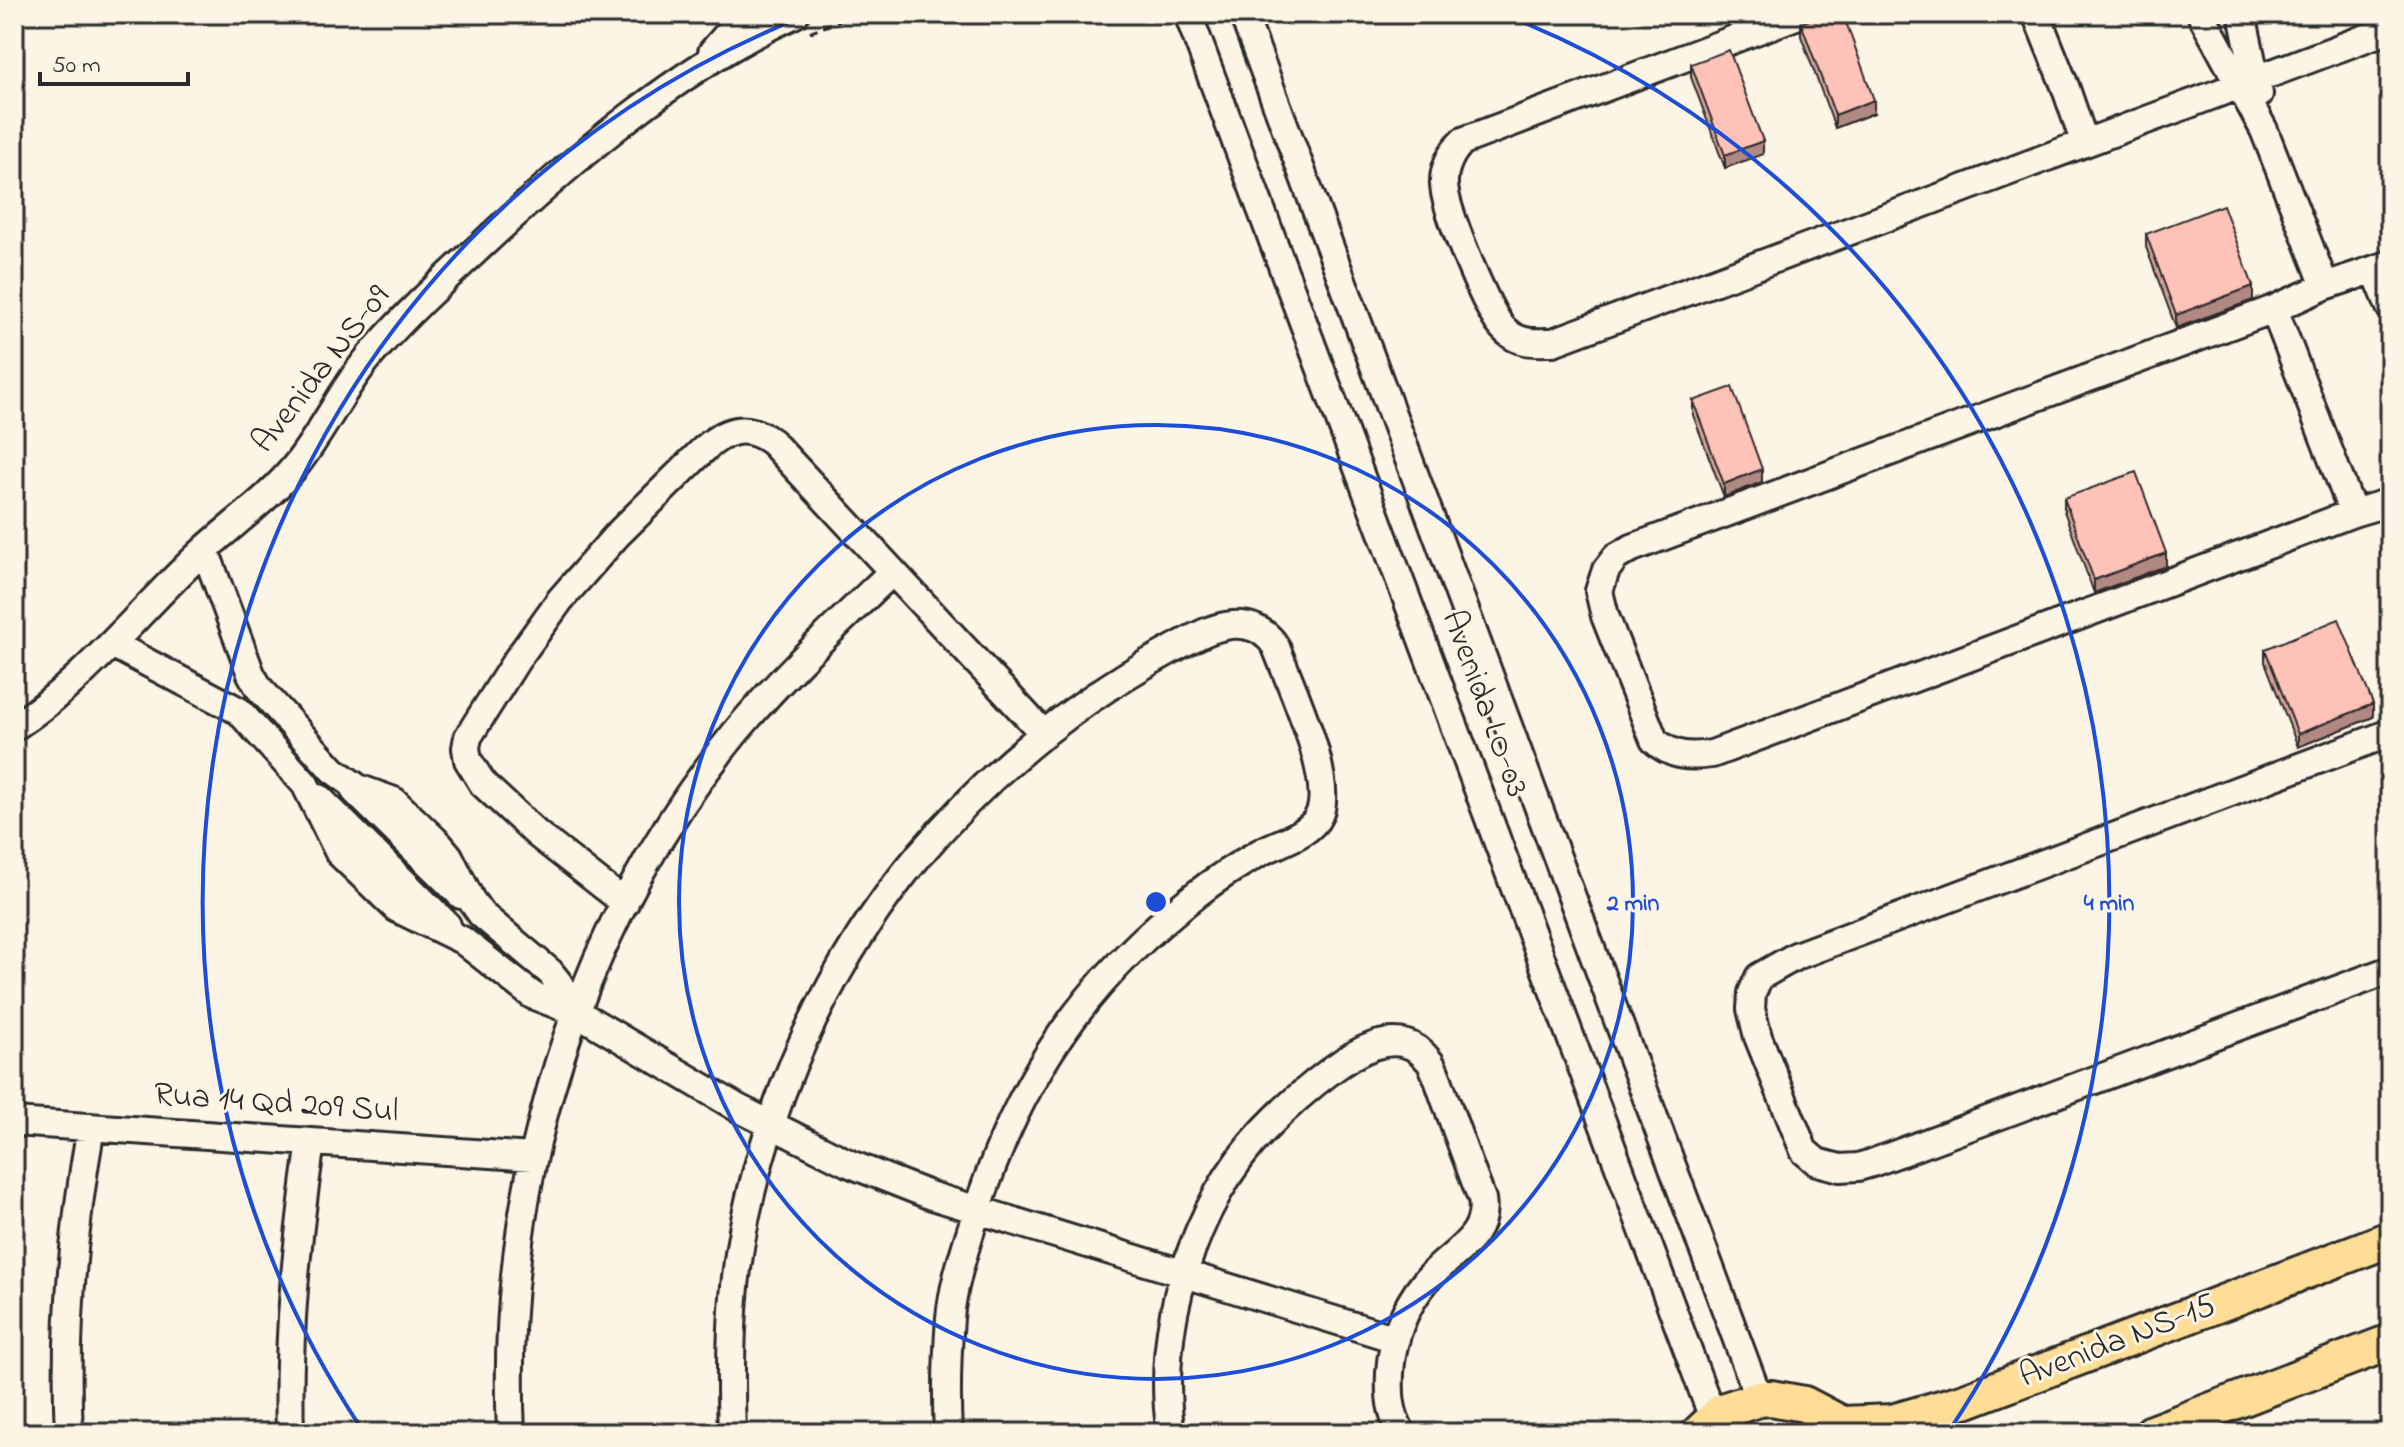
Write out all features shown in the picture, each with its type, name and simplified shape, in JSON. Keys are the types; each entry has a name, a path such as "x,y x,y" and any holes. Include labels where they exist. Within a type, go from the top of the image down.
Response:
{"main road":[{"name":"Avenida NS-15","path":"1706,1426 1722,1411 1759,1399 1785,1399 1804,1404 1844,1428 1892,1422 1965,1401 2390,1239"},
{"path":"2152,1433 2390,1342"}],"street":[{"name":"Avenida NS-09","path":"14,727 40,709 112,644 205,550 287,476 374,350 420,303 596,142 696,69 745,14"},
{"name":"Avenida LO-03","path":"1188,14 1706,1426"},
{"name":"Avenida LO-03","path":"1243,14 1759,1399"},
{"path":"1801,14 1459,144 1446,169 1444,182 1447,198 1474,274 1494,316 1508,333 1535,343 1553,342 2390,29"},
{"path":"2036,14 2084,141"},
{"path":"2201,14 2248,83"},
{"path":"2242,14 2248,83 2325,286"},
{"name":"Avenida NS-09","path":"696,69 796,25"},
{"path":"2390,307 2382,267 2325,286 2274,309 1632,548 1616,557 1603,576 1599,591 1605,616 1654,740 1661,747 1681,756 1712,754 2353,513 2390,502"},
{"path":"2274,309 2353,513"},
{"path":"625,903 537,834 490,791 474,773 467,754 467,740 516,661 560,600 617,535 701,452 738,429 755,431 772,442 1044,734"},
{"path":"205,550 251,674 261,690 333,770 358,788 394,801 429,834 449,856 481,914 554,977 576,1012"},
{"path":"511,1433 509,1368 512,1305 533,1157 551,1087 576,1012 605,944 673,819 734,735 809,651 892,572"},
{"path":"732,1433 731,1346 737,1266 750,1201 772,1126 804,1039 863,930 921,854 973,799 1044,734 1115,684 1193,638 1233,625 1248,626 1267,635 1276,647 1319,764 1324,788 1318,818 1312,825 1198,892 1134,950 1076,1012 1034,1074 997,1151 977,1210 950,1315 946,1399 948,1433"},
{"path":"112,644 239,711 305,784 339,853 396,908 462,940 532,995 576,1012 708,1092 824,1152 889,1180 1396,1339"},
{"path":"239,711 261,690"},
{"path":"2388,739 1796,956 1759,977 1752,993 1751,1009 1758,1037 1804,1151 1817,1162 1850,1168 2000,1117 2390,970"},
{"path":"1171,1433 1167,1367 1174,1319 1197,1235 1215,1199 1239,1160 1263,1130 1311,1085 1352,1057 1384,1043 1395,1042 1407,1045 1425,1057 1434,1069 1482,1199 1483,1213 1474,1236 1433,1272 1405,1312 1391,1365 1390,1393 1394,1418 1402,1433"},
{"name":"Rua 14 Qd 209 Sul","path":"14,1122 533,1157"},
{"path":"69,1433 68,1356 73,1278 80,1199 91,1127"},
{"path":"290,1433 291,1323 311,1142"}],"path":[{"path":"796,25 855,14"}],"building":[{"path":"1825,14 1843,14 1874,100 1835,115 1801,23"},
{"path":"1729,50 1763,141 1725,155 1691,64"},
{"path":"2223,205 2253,286 2176,315 2146,234"},
{"path":"1732,387 1762,469 1724,484 1693,401"},
{"path":"2136,472 2166,553 2094,580 2064,498"},
{"path":"2339,619 2373,704 2298,734 2265,649"}]}
